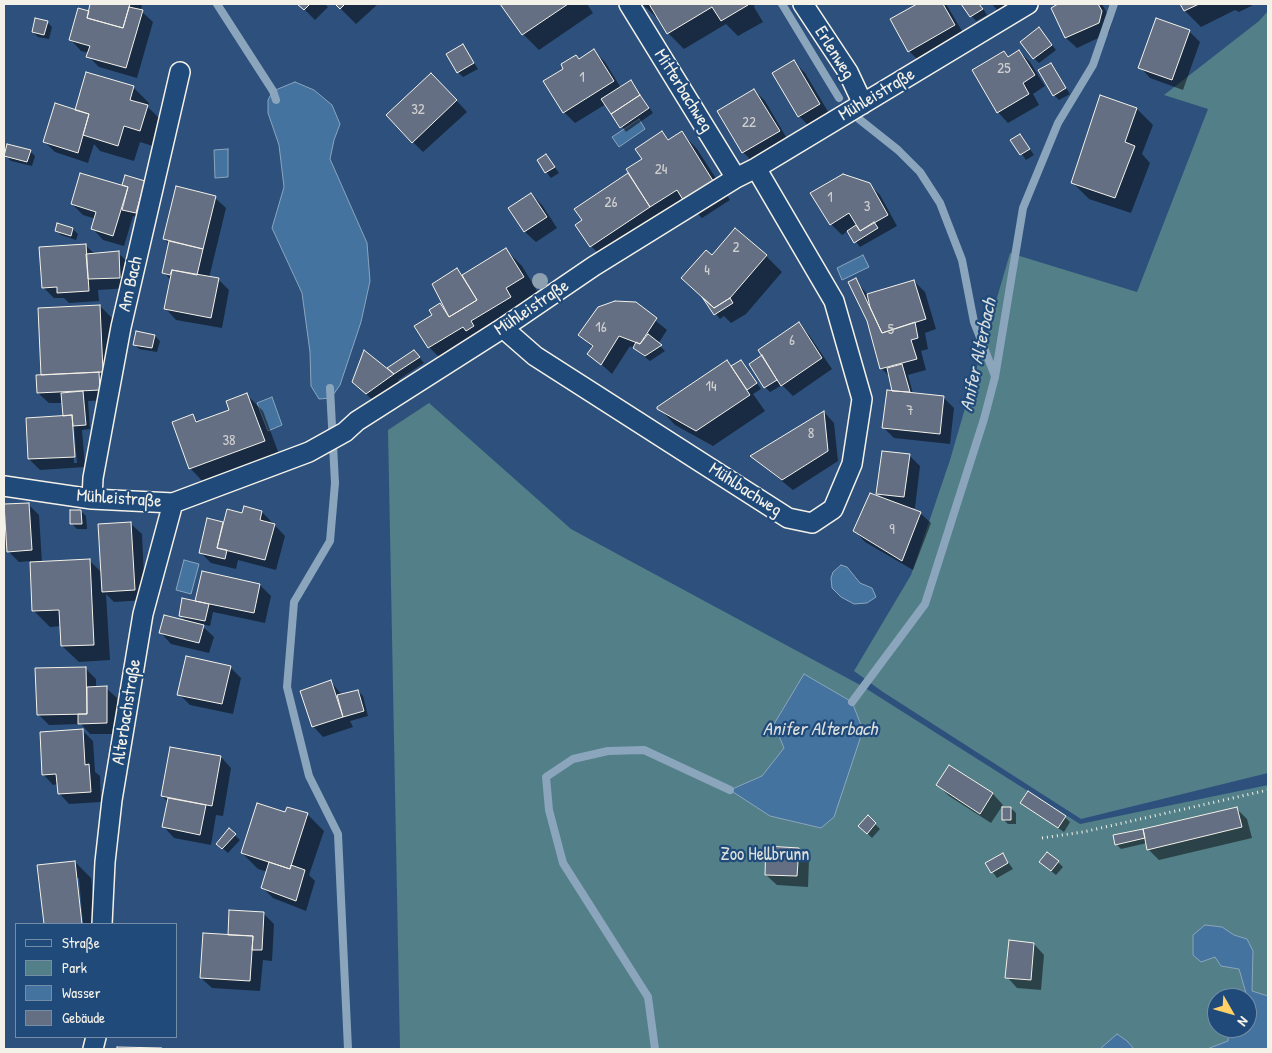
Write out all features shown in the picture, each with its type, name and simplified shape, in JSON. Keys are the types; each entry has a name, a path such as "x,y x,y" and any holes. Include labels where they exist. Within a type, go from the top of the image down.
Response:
{"street":[{"name":"Mitterbachweg","path":"629,4 736,178"},
{"name":"Erlenweg","path":"803,4 848,72 863,104"},
{"name":"Mühleistraße","path":"4,486 92,499 173,503 309,452 344,432 357,421 503,328 594,266 736,178 756,168 1028,4"},
{"name":"Am Bach","path":"92,499 93,478 121,326 180,72"},
{"name":"Mühlbachweg","path":"503,328 535,356 788,518 812,523 833,509 852,464 862,399 834,302 756,168"},
{"name":"Alterbachstraße","path":"102,923 105,862 112,800 143,614 173,503"}],"path":[{"path":"1042,838 1083,832 1268,790"}],"green space":[{"path":"1268,11 1268,773 1081,819 883,692 854,671 911,575 950,460 1010,253 1137,292 1208,109 1164,95 1259,21"},
{"name":"Zoo Hellbrunn","path":"429,403 571,529 862,686 1080,824 1268,785 1268,1049 400,1049 388,430"}],"water":[{"path":"295,82 314,90 332,105 340,124 330,159 367,243 370,281 361,322 340,385 331,398 319,399 311,386 310,352 302,293 272,228 284,187 279,145 268,113 268,100 273,91"},
{"path":"639,119 645,129 619,147 612,137"},
{"path":"228,149 228,177 215,178 214,150"},
{"path":"863,255 869,267 842,280 837,268"},
{"path":"272,397 282,425 268,431 257,403"},
{"path":"184,560 199,564 191,594 176,590"},
{"path":"841,565 847,567 860,583 872,588 876,597 867,603 854,604 841,597 832,588 831,578 833,572"},
{"name":"Anifer Alterbach","path":"804,674 852,702 863,730 834,817 821,828 770,816 730,790 762,776 784,748 774,724"},
{"path":"1205,925 1222,927 1234,935 1247,939 1253,951 1252,988 1245,988 1239,969 1221,966 1215,957 1201,962 1193,955 1193,935"},
{"path":"1257,993 1268,996 1268,1049 1207,1049 1228,1041 1228,1038 1257,1038"},
{"path":"1117,1034 1134,1049 1100,1049"}],"building":[{"path":"90,4 130,4 123,28 87,18"},
{"path":"297,4 310,4 304,10"},
{"path":"335,4 345,4 340,9"},
{"path":"500,4 568,4 522,35"},
{"path":"649,4 748,5 721,21 712,7 667,34"},
{"path":"917,4 943,4 955,25 908,52 890,19"},
{"path":"961,4 979,4 983,9 970,17"},
{"path":"1058,4 1098,4 1102,11 1099,23 1065,38 1051,8"},
{"path":"1180,4 1199,4 1184,11"},
{"path":"129,7 143,10 126,68 86,57 90,46 69,40 78,8 89,11 87,18 123,28"},
{"path":"35,18 48,21 44,35 32,32"},
{"path":"1156,18 1190,30 1172,80 1138,68"},
{"path":"1039,27 1052,45 1033,59 1020,42"},
{"path":"463,44 474,63 457,73 446,54"},
{"path":"594,49 614,81 563,113 543,81 563,69 561,64 576,55 579,59"},
{"path":"1019,50 1035,75 1023,83 1029,94 997,113 972,70 1004,51 1008,57"},
{"path":"794,60 820,104 798,117 772,73"},
{"path":"1051,63 1066,88 1053,96 1038,70"},
{"path":"86,72 134,86 130,100 148,105 140,131 124,126 118,146 83,135 89,114 75,110"},
{"path":"431,73 457,100 412,143 386,115"},
{"path":"631,80 640,95 611,114 601,99"},
{"path":"754,89 780,131 742,153 717,111"},
{"path":"640,95 649,108 620,128 611,114"},
{"path":"1100,95 1137,108 1125,142 1135,146 1115,198 1071,183"},
{"path":"55,103 89,114 78,153 43,142"},
{"path":"662,131 668,140 682,131 715,184 685,203 677,190 650,207 626,169 642,159 635,149"},
{"path":"1020,134 1030,149 1020,155 1010,140"},
{"path":"7,144 31,150 27,162 4,156"},
{"path":"546,154 555,167 545,173 537,160"},
{"path":"80,173 128,187 113,236 91,229 96,212 71,204"},
{"path":"628,173 650,207 590,247 575,225 582,220 574,209"},
{"path":"843,174 870,183 888,215 860,231 849,213 830,225 810,193"},
{"path":"125,175 145,181 136,213 122,210 128,187 122,185"},
{"path":"176,186 216,196 203,249 163,239"},
{"path":"531,193 547,217 524,232 508,208"},
{"path":"874,222 878,228 854,243 847,231 856,225 860,231"},
{"path":"57,223 73,228 71,236 55,231"},
{"path":"735,228 767,255 730,298 714,308 681,278 706,250 712,255"},
{"path":"169,241 203,249 197,275 172,270 170,275 162,273"},
{"path":"86,244 89,291 57,293 57,287 42,288 39,247"},
{"path":"506,248 524,277 506,288 511,297 471,321 474,326 466,331 463,327 428,348 414,326 432,315 429,310 440,303 449,317 477,300 462,275"},
{"path":"119,251 120,278 88,279 86,254"},
{"path":"457,268 477,300 449,317 432,284"},
{"path":"172,270 219,278 211,318 164,309"},
{"path":"856,278 882,333 915,322 918,338 911,340 917,359 880,369 867,321 848,282"},
{"path":"914,280 926,319 882,333 870,307 867,294"},
{"path":"702,297 714,308 730,298 733,303 714,315"},
{"path":"615,301 636,302 657,318 640,344 619,336 601,365 587,354 593,346 578,335 598,307"},
{"path":"100,305 103,372 41,375 38,308"},
{"path":"799,322 822,358 781,386 758,350"},
{"path":"136,331 155,335 152,348 133,345"},
{"path":"648,334 662,345 645,356 633,348 636,342 640,344"},
{"path":"364,350 394,374 366,394 352,382"},
{"path":"414,350 420,357 394,374 387,368"},
{"path":"762,355 777,380 764,388 749,364"},
{"path":"727,360 750,395 696,431 657,409 657,407"},
{"path":"741,360 757,383 747,390 731,366"},
{"path":"902,364 910,392 892,391 887,368"},
{"path":"99,372 100,390 37,393 36,375"},
{"path":"887,390 944,396 940,434 882,428"},
{"path":"83,391 86,425 73,426 72,415 63,416 61,393"},
{"path":"247,393 265,441 189,469 172,422 193,414 196,422 229,410 226,401"},
{"path":"824,411 828,451 782,480 750,456"},
{"path":"72,415 75,457 28,459 26,418"},
{"path":"882,451 910,454 904,497 876,494"},
{"path":"870,493 921,512 902,561 853,531"},
{"path":"29,503 32,550 7,552 4,504"},
{"path":"244,506 262,511 260,520 275,524 265,560 217,548 227,509 242,513"},
{"path":"70,510 81,510 82,524 70,524"},
{"path":"207,518 223,522 217,548 227,550 225,559 199,553"},
{"path":"131,522 135,590 102,592 98,524"},
{"path":"90,559 94,645 61,646 59,610 32,611 30,562"},
{"path":"202,571 260,584 254,613 195,601"},
{"path":"182,598 209,604 205,621 179,616"},
{"path":"164,615 204,625 199,643 159,633"},
{"path":"186,656 231,666 222,704 177,695"},
{"path":"86,667 87,714 37,715 35,668"},
{"path":"331,680 343,717 312,727 300,691"},
{"path":"107,686 107,723 78,724 78,714 87,714 87,687"},
{"path":"358,690 364,711 343,717 337,695"},
{"path":"83,729 85,765 89,764 91,792 58,794 56,774 42,775 40,732"},
{"path":"170,747 221,756 212,806 161,796"},
{"path":"949,765 993,793 980,814 936,785"},
{"path":"1028,791 1066,816 1058,828 1020,803"},
{"path":"168,798 206,805 200,835 162,827"},
{"path":"257,803 285,812 287,807 308,813 290,869 241,853"},
{"path":"1002,807 1011,807 1011,820 1002,820"},
{"path":"1237,807 1242,827 1147,850 1143,829"},
{"path":"868,815 876,823 867,834 858,826"},
{"path":"229,828 236,834 222,849 216,844"},
{"path":"1143,829 1145,838 1115,845 1113,835"},
{"path":"766,846 799,848 797,876 765,875"},
{"path":"1047,852 1059,861 1051,871 1039,862"},
{"path":"1003,853 1008,863 991,873 985,863"},
{"path":"75,861 82,923 44,923 37,865"},
{"path":"269,862 290,869 291,865 305,870 296,901 261,888"},
{"path":"229,910 264,912 262,950 252,950 253,936 228,935"},
{"path":"203,933 253,936 250,981 200,978"},
{"path":"1009,940 1034,943 1031,980 1005,978"},
{"path":"117,1047 162,1048 162,1049 117,1049"}],"waterway":[{"path":"217,4 273,91 276,100"},
{"path":"782,4 839,98"},
{"name":"Anifer Alterbach","path":"852,702 925,604 984,419 995,377 1023,208 1058,123 1093,65 1114,4"},
{"path":"859,119 898,150 920,172 940,203 962,260 974,322 995,376"},
{"path":"330,388 335,483 330,541 294,602 287,687 309,776 338,834 348,1049"},
{"name":"Anifer Alterbach","path":"655,1049 648,997 563,863 549,810 546,777 573,759 608,751 644,750 730,790"}]}
